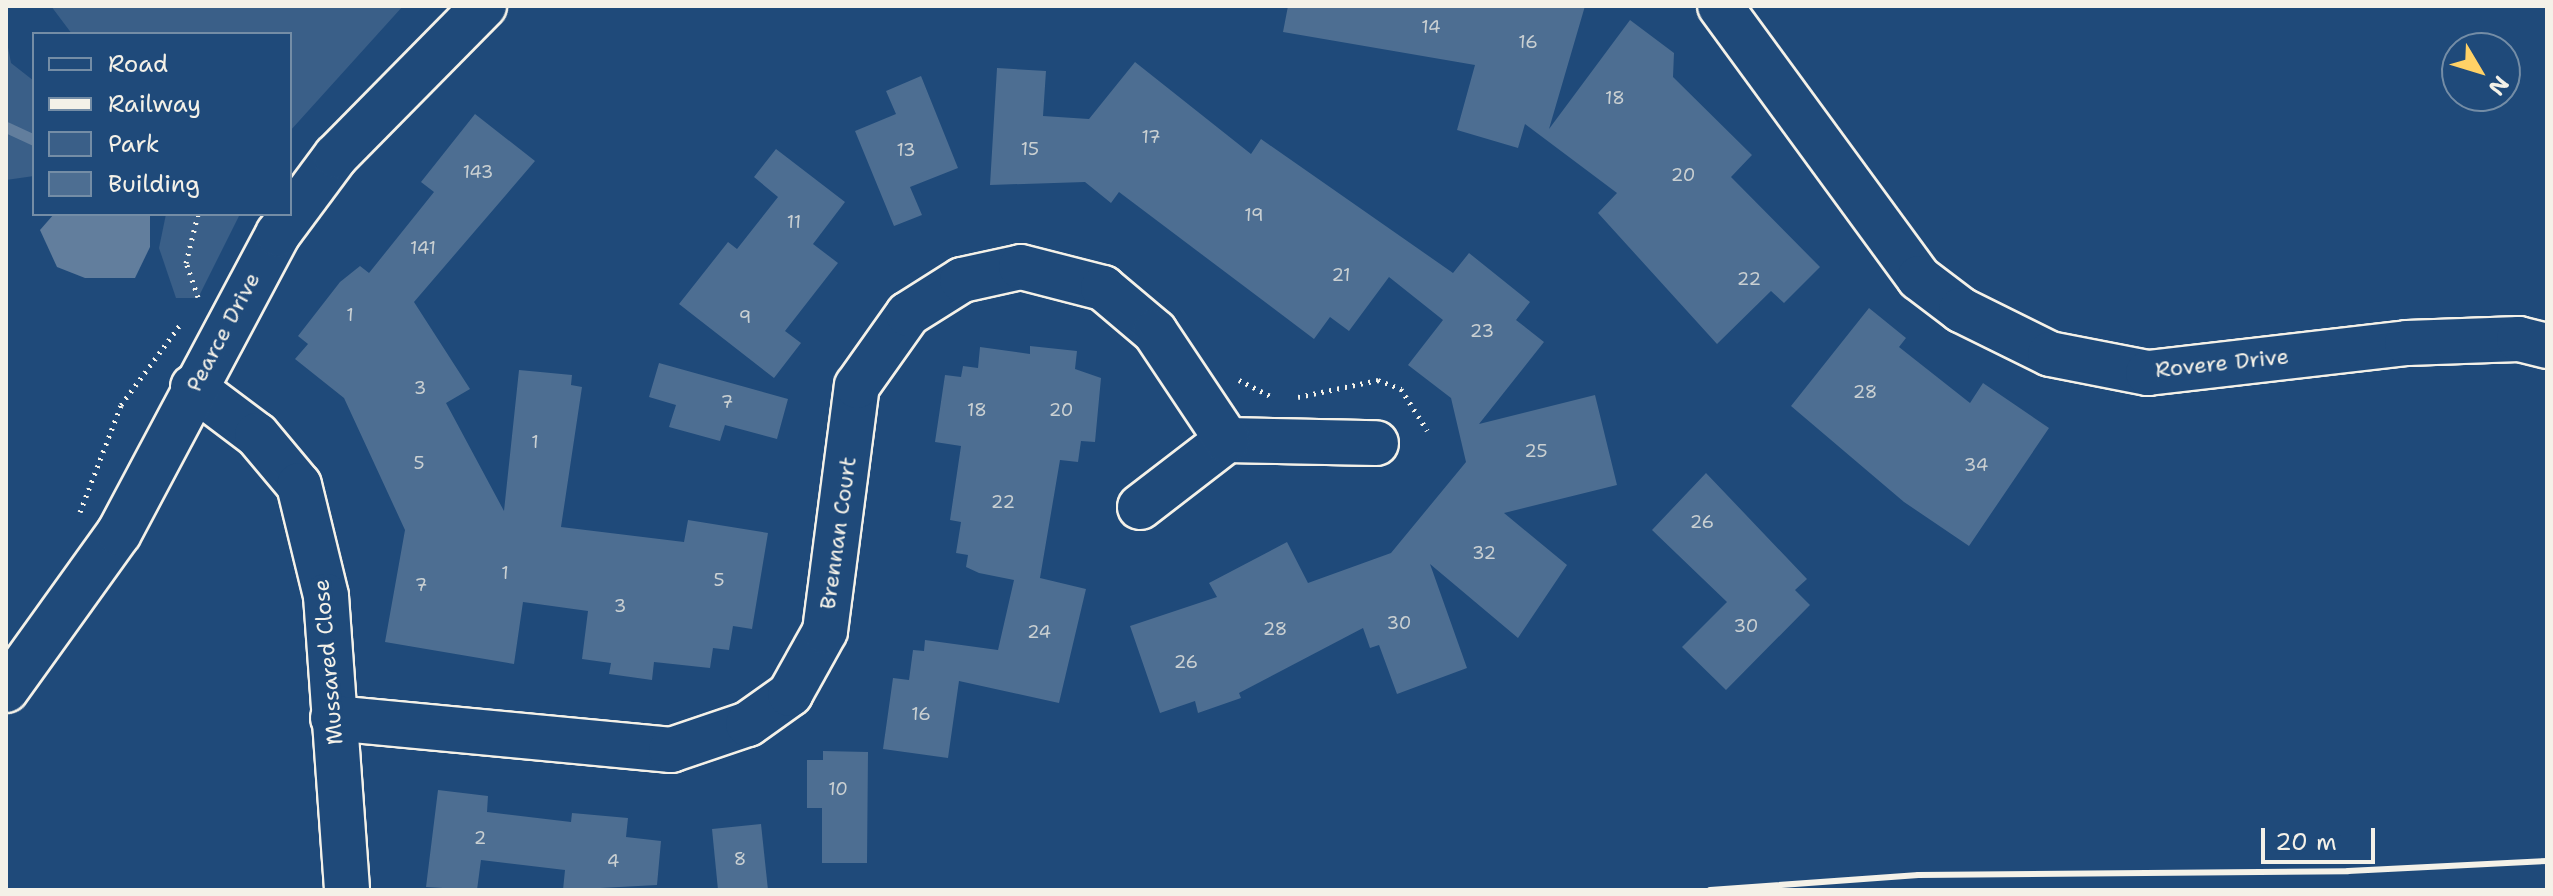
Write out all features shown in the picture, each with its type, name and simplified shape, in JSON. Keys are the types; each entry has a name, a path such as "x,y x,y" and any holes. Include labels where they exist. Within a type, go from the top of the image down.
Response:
{"street":[{"name":"Pearce Drive","path":"292,215 336,156 484,6"},
{"name":"Rovere Drive","path":"1720,6 1919,278 1961,310 2035,348 2092,367 2148,373 2407,343 2519,339 2547,346"},
{"name":"Pearce Drive","path":"6,690 119,533 193,387 278,234 291,216"},
{"name":"Brennan Court","path":"333,718 671,750 748,724 790,694 825,631 857,386 908,314 962,280 1021,267 1103,288 1155,332 1227,440"},
{"name":"Mussared Close","path":"193,387 257,435 299,485 326,596 347,890"},
{"path":"1140,507 1227,440 1376,443"}],"path":[{"path":"192,308 198,298 186,263 198,216"},
{"path":"73,528 121,405 185,317"},
{"path":"1227,370 1253,391 1279,399"},
{"path":"1290,398 1378,380 1401,389 1427,430"}],"green space":[{"path":"51,6 403,6 292,129 292,32 70,32"},
{"path":"6,37 11,63 32,79 32,176 6,180"},
{"path":"166,216 239,216 198,298 176,298 159,248"}],"shaded area":[{"path":"52,216 150,216 150,247 135,278 85,278 57,267 40,230"}],"building":[{"path":"1288,6 1585,6 1549,129 1630,20 1674,53 1673,77 1752,155 1731,177 1820,267 1784,303 1771,291 1717,344 1598,213 1617,193 1525,124 1518,148 1457,130 1475,65 1283,32"},
{"path":"1135,62 1251,154 1261,139 1453,273 1469,253 1530,302 1516,320 1544,342 1479,424 1595,395 1617,485 1504,513 1567,565 1518,638 1430,564 1467,668 1397,694 1379,645 1370,648 1363,628 1239,693 1241,698 1198,713 1195,701 1160,713 1130,626 1217,597 1209,583 1287,542 1308,583 1391,553 1466,462 1451,398 1408,365 1443,320 1389,277 1349,331 1330,317 1314,339 1119,192 1111,203 1085,182 990,185 997,68 1046,71 1043,116 1089,119"},
{"path":"921,76 958,168 910,187 922,215 894,226 855,131 896,114 886,91"},
{"path":"475,114 535,161 414,302 470,389 446,403 504,511 519,370 572,375 571,385 582,387 561,527 684,542 688,520 768,533 752,629 733,626 729,650 713,648 710,668 654,662 652,680 609,674 611,663 582,659 588,611 523,602 514,664 385,642 405,530 344,398 295,359 308,344 298,336 340,282 360,266 369,273 434,192 421,182"},
{"path":"776,149 845,202 813,244 838,263 785,331 801,343 774,378 679,304 728,242 737,249 778,197 754,177"},
{"path":"1869,308 1906,338 1899,347 1970,403 1983,383 2049,428 1969,546 1904,502 1791,406"},
{"path":"1030,346 1077,351 1075,369 1101,378 1095,442 1081,441 1078,462 1060,460 1040,578 1086,589 1059,703 959,681 948,758 883,749 893,678 909,680 913,650 924,651 925,640 998,650 1014,580 966,567 968,555 956,553 961,522 950,520 961,446 935,442 945,375 961,377 963,366 978,368 980,347 1030,354"},
{"path":"659,363 788,399 777,439 725,425 720,441 669,427 676,405 649,397"},
{"path":"1706,473 1807,579 1795,590 1810,605 1726,690 1682,647 1727,602 1652,530"},
{"path":"823,751 868,752 867,863 822,863 822,808 807,808 807,760 823,760"},
{"path":"438,790 488,796 487,812 571,822 572,813 628,818 626,837 661,841 657,885 563,890 565,870 481,860 477,890 426,887"},
{"path":"761,824 768,890 718,890 712,829"}],"waterway":[{"path":"6,127 32,139"}],"railway":[{"path":"1710,890 1918,875 2348,871 2547,861"}]}
